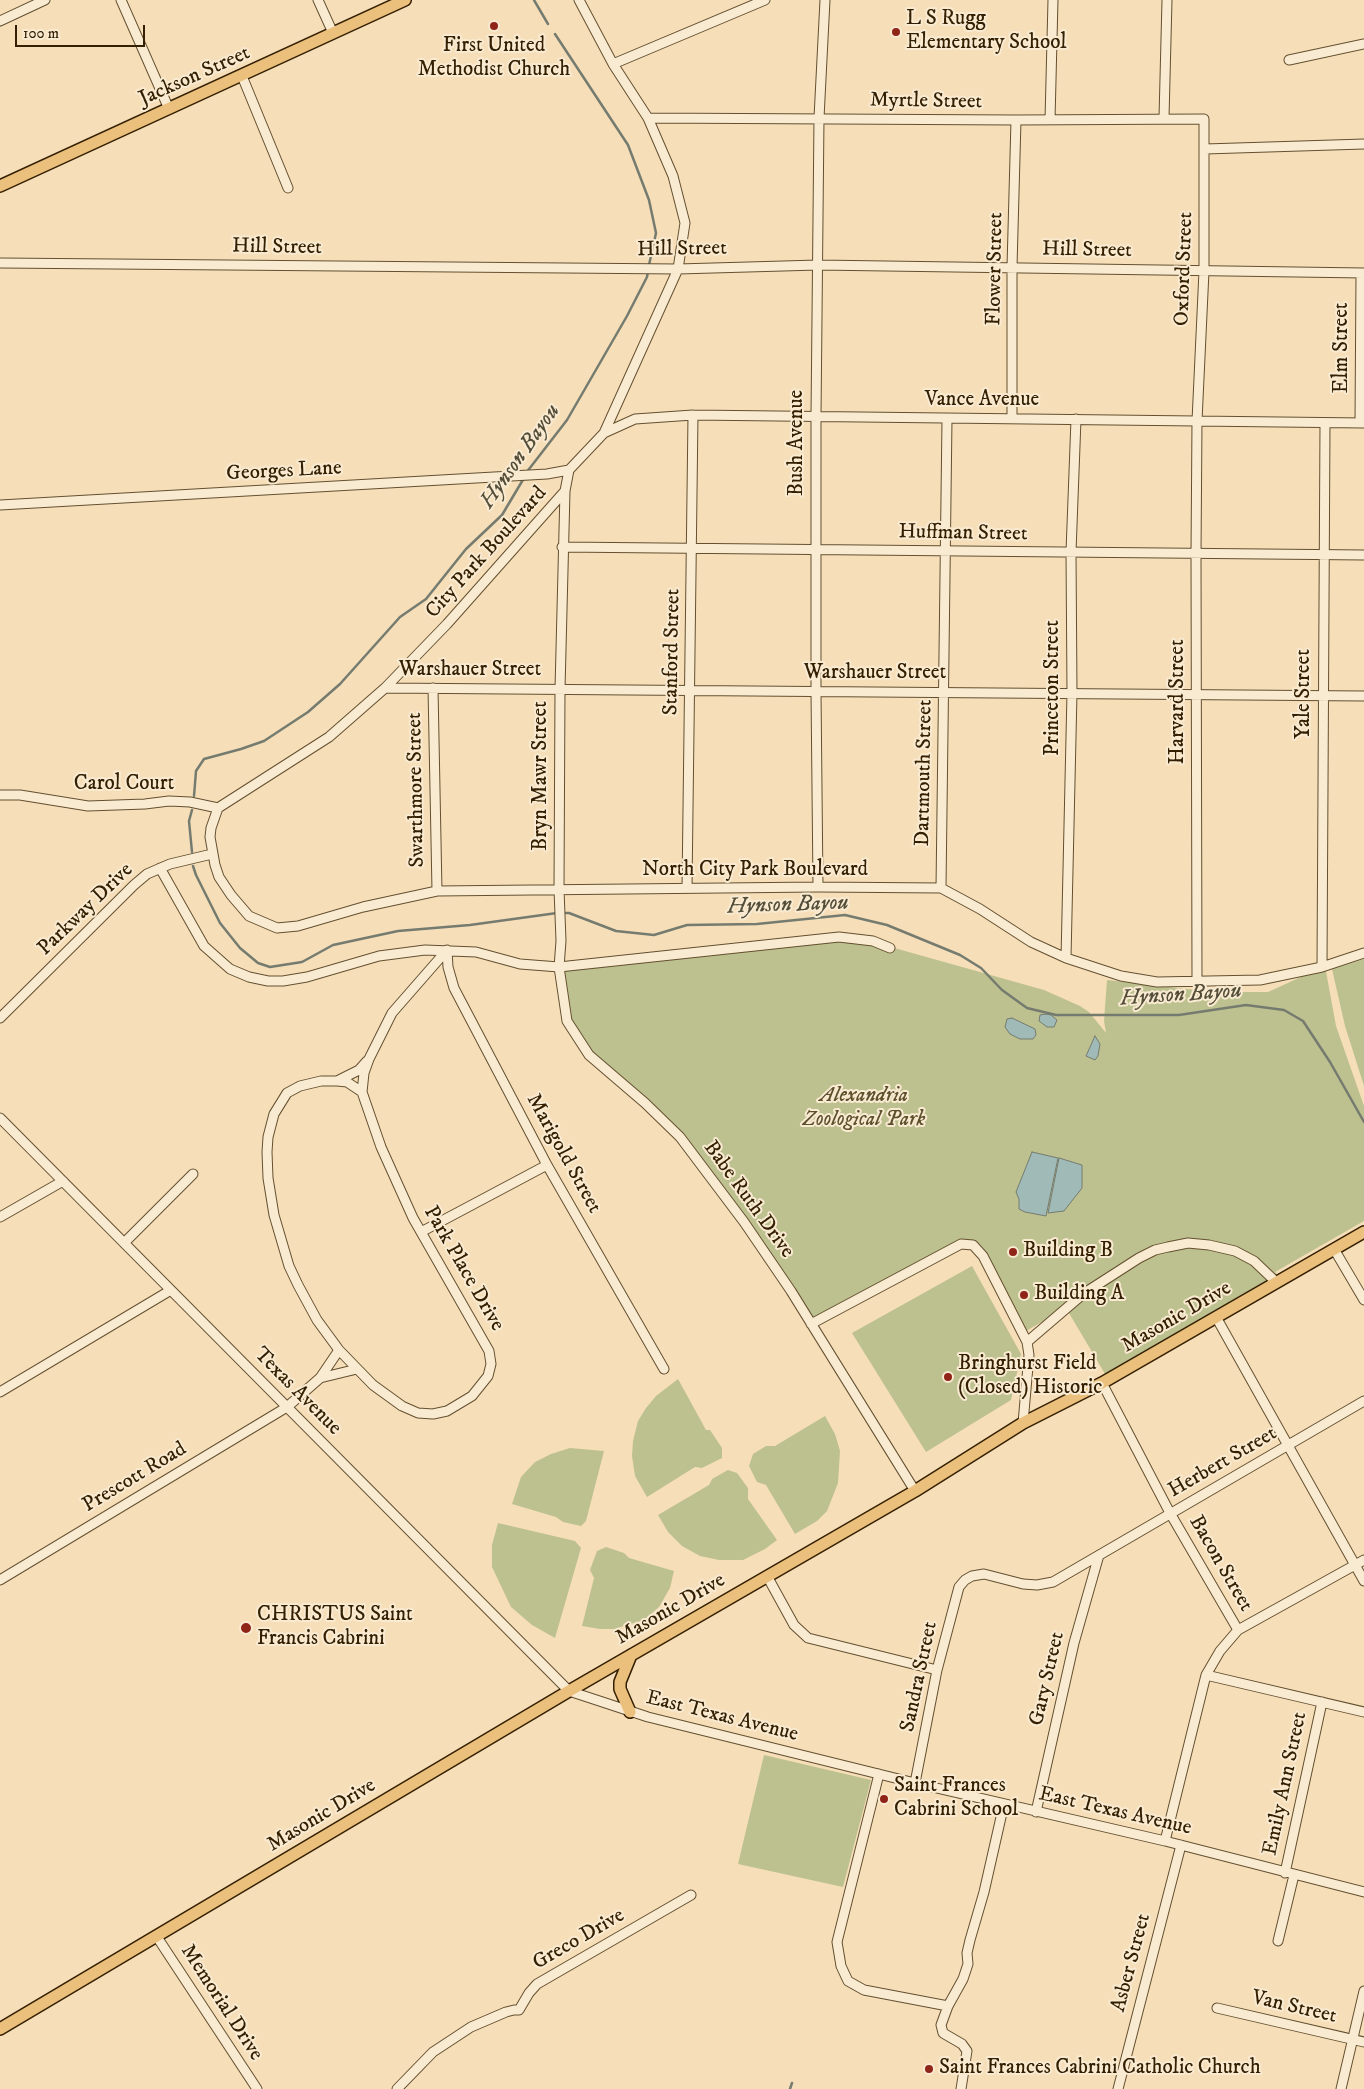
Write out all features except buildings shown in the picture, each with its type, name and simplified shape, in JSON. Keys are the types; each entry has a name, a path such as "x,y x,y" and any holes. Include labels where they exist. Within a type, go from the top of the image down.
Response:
{"main road":[{"name":"Jackson Street","path":"0,186 405,0"},
{"name":"Masonic Drive","path":"0,2029 569,1690 915,1491 1023,1423 1102,1383 1364,1232"},
{"path":"630,1712 620,1689 620,1682 631,1655"}],"street":[{"path":"0,21 45,0"},
{"path":"121,0 169,109"},
{"path":"318,0 333,34"},
{"path":"569,470 604,433 678,269 685,223 673,176 648,118 613,64 579,0"},
{"path":"613,64 765,0"},
{"name":"Bush Avenue","path":"818,887 815,550 816,416 819,118 826,0"},
{"path":"1050,120 1053,0"},
{"path":"1164,118 1167,0"},
{"path":"1289,60 1364,44"},
{"path":"242,76 288,188"},
{"name":"Myrtle Street","path":"648,118 1204,119"},
{"name":"Oxford Street","path":"1197,421 1204,271 1204,119"},
{"name":"Flower Street","path":"1012,419 1012,267 1016,120"},
{"path":"1205,149 1364,144"},
{"name":"Hill Street","path":"0,263 678,269 818,264 1362,273"},
{"name":"Elm Street","path":"1362,273 1362,423"},
{"name":"Vance Avenue","path":"604,433 635,419 694,415 1362,423"},
{"name":"Stanford Street","path":"688,888 694,415"},
{"name":"Dartmouth Street","path":"941,888 947,419"},
{"name":"Princeton Street","path":"1066,958 1072,693 1071,552 1076,420"},
{"name":"Harvard Street","path":"1197,421 1197,982"},
{"name":"Yale Street","path":"1322,967 1325,422"},
{"name":"City Park Boulevard","path":"218,808 329,737 385,688 447,624 565,492 569,470"},
{"name":"Georges Lane","path":"0,505 537,475 569,470"},
{"name":"Bryn Mawr Street","path":"561,941 559,889 560,689 562,547 565,492"},
{"name":"Huffman Street","path":"562,547 1364,555"},
{"name":"Warshauer Street","path":"385,688 1364,696"},
{"name":"Swarthmore Street","path":"433,688 437,891"},
{"name":"Carol Court","path":"0,795 20,795 88,806 146,804 169,801 190,802 218,808"},
{"name":"North City Park Boulevard","path":"218,808 211,828 212,854 219,877 243,910 256,920 277,928 298,926 363,907 437,891 818,887 941,888 1031,942 1066,958 1121,976 1157,982 1260,980 1322,967 1364,953"},
{"name":"Parkway Drive","path":"0,1018 147,874 160,868 212,854"},
{"path":"160,868 204,946 230,969 249,977 268,981 283,981 307,977 379,956 425,950 476,952 530,965 559,967 839,937 873,941 890,948"},
{"name":"Babe Ruth Drive","path":"561,941 559,967 567,1021 579,1041 601,1067 645,1103 680,1137 744,1222 791,1291 915,1491"},
{"name":"Park Place Drive","path":"362,1092 347,1082 321,1081 300,1086 287,1093 274,1114 268,1137 268,1178 274,1215 289,1266 317,1320 339,1350 373,1385 402,1406 418,1413 433,1414 447,1411 472,1396 488,1376 491,1364 489,1351 421,1232 392,1174 362,1092 364,1073 381,1031 392,1013 448,950"},
{"name":"Marigold Street","path":"448,950 448,967 454,988 547,1165 664,1369"},
{"path":"337,1081 359,1070 369,1060"},
{"name":"Texas Avenue","path":"0,1118 569,1690"},
{"path":"421,1232 547,1165"},
{"path":"124,1243 193,1174"},
{"path":"0,1217 62,1181"},
{"path":"1026,1342 1084,1294 1138,1258 1155,1250 1188,1243 1210,1245 1235,1251 1254,1261 1276,1282"},
{"path":"811,1324 961,1244 973,1245 983,1256 1026,1342 1029,1355 1023,1423"},
{"path":"1334,1249 1364,1300"},
{"path":"0,1392 171,1290"},
{"path":"1216,1317 1364,1581"},
{"path":"320,1378 339,1350"},
{"path":"320,1378 357,1369"},
{"name":"Prescott Road","path":"0,1580 287,1407 320,1378"},
{"name":"Bacon Street","path":"1102,1383 1170,1513 1238,1630"},
{"name":"Herbert Street","path":"965,1580 972,1576 984,1574 1023,1584 1037,1585 1054,1582 1364,1401"},
{"name":"Gary Street","path":"1036,1812 1074,1643 1099,1555"},
{"path":"1165,1841 1206,1675 1220,1651 1238,1630 1364,1560"},
{"path":"768,1576 794,1625 808,1638 938,1670"},
{"name":"Sandra Street","path":"915,1783 938,1670 959,1587 965,1580"},
{"path":"1206,1675 1364,1712"},
{"name":"East Texas Avenue","path":"569,1690 630,1712 915,1783 1165,1841 1364,1892"},
{"name":"Emily Ann Street","path":"1278,1941 1322,1702"},
{"path":"880,1774 837,1942 841,1966 848,1981 864,1990 948,2006"},
{"path":"961,2089 966,2051 962,2044 943,2034 941,2025 968,1964 967,1953 986,1884 1004,1804"},
{"name":"Asber Street","path":"1118,2089 1181,1845"},
{"name":"Greco Drive","path":"397,2089 433,2052 471,2027 506,2012 519,2010 537,1984 691,1895"},
{"name":"Memorial Drive","path":"157,1937 257,2089"},
{"path":"1341,2089 1364,1992"},
{"name":"Van Street","path":"1216,2008 1364,2042"}],"green space":[{"name":"Alexandria Zoological Park","path":"839,938 873,942 1044,990 1089,1012 1106,1033 1104,1021 1107,980 1213,992 1268,992 1325,966 1336,1026 1364,1106 1364,1221 1275,1272 1279,1276 1108,1379 1066,1308 1026,1331 983,1255 967,1243 811,1323 681,1137 603,1067 567,1020 562,964"},
{"path":"1364,959 1364,1086 1345,1026 1332,969"},
{"name":"Bringhurst Field (Closed) Historic","path":"972,1266 1021,1354 1011,1400 926,1452 852,1333"},
{"path":"678,1379 706,1430 710,1430 722,1448 722,1458 702,1468 695,1467 647,1497 635,1476 632,1456 633,1441 638,1421 656,1396"},
{"path":"825,1416 835,1434 840,1451 838,1483 827,1511 817,1521 795,1534 766,1485 757,1482 749,1466 753,1454 766,1446 775,1446"},
{"path":"570,1448 604,1451 586,1521 581,1526 563,1522 556,1517 512,1504 521,1477 535,1462"},
{"path":"728,1470 737,1473 748,1488 748,1499 777,1540 765,1549 743,1560 719,1560 700,1556 682,1546 668,1532 658,1515 709,1485 712,1479"},
{"path":"498,1523 575,1541 581,1548 555,1638 532,1625 511,1607 492,1567 492,1545"},
{"path":"606,1547 624,1553 629,1558 674,1571 670,1588 659,1607 644,1620 614,1629 582,1626 594,1578 590,1570 597,1551"},
{"path":"764,1755 871,1780 843,1887 738,1864"}],"water":[{"path":"1040,1015 1051,1015 1057,1020 1054,1027 1047,1027 1039,1021"},
{"path":"1012,1018 1035,1029 1036,1035 1033,1039 1020,1039 1010,1034 1005,1027 1007,1019"},
{"path":"1095,1036 1100,1044 1098,1056 1095,1060 1086,1056"},
{"path":"1032,1152 1058,1158 1046,1216 1019,1209 1019,1199 1016,1192"},
{"path":"1059,1158 1082,1165 1082,1188 1064,1211 1048,1213"}],"waterway":[{"name":"Hynson Bayou","path":"534,0 548,24"},
{"name":"Hynson Bayou","path":"555,34 628,145 649,200 656,233 649,265"},
{"name":"Hynson Bayou","path":"526,473 567,420 627,316 647,277 648,271"},
{"name":"Hynson Bayou","path":"194,796 196,771 204,759 264,741 308,712 340,684 400,617 426,599 466,549 502,515 524,478"},
{"name":"Hynson Bayou","path":"192,810 189,821 192,852"},
{"name":"Hynson Bayou","path":"193,866 220,923 240,948 258,963 270,967 302,962 333,945 398,931 470,925 557,913"},
{"name":"Hynson Bayou","path":"562,913 569,913 616,931 654,935 687,925 757,924 845,915 887,925 960,955 981,968 1002,990 1027,1008 1056,1015 1179,1015 1246,1005 1284,1010 1303,1021 1330,1062 1364,1122"},
{"path":"790,2089 792,2083"}],"place":[{"name":"First United Methodist Church","path":"494,26"},
{"name":"L S Rugg Elementary School","path":"896,32"},
{"name":"Building B","path":"1013,1252"},
{"name":"Building A","path":"1024,1295"},
{"name":"Bringhurst Field (Closed) Historic","path":"948,1377"},
{"name":"CHRISTUS Saint Francis Cabrini","path":"246,1628"},
{"name":"Saint Frances Cabrini School","path":"884,1799"},
{"name":"Saint Frances Cabrini Catholic Church","path":"929,2069"}]}
